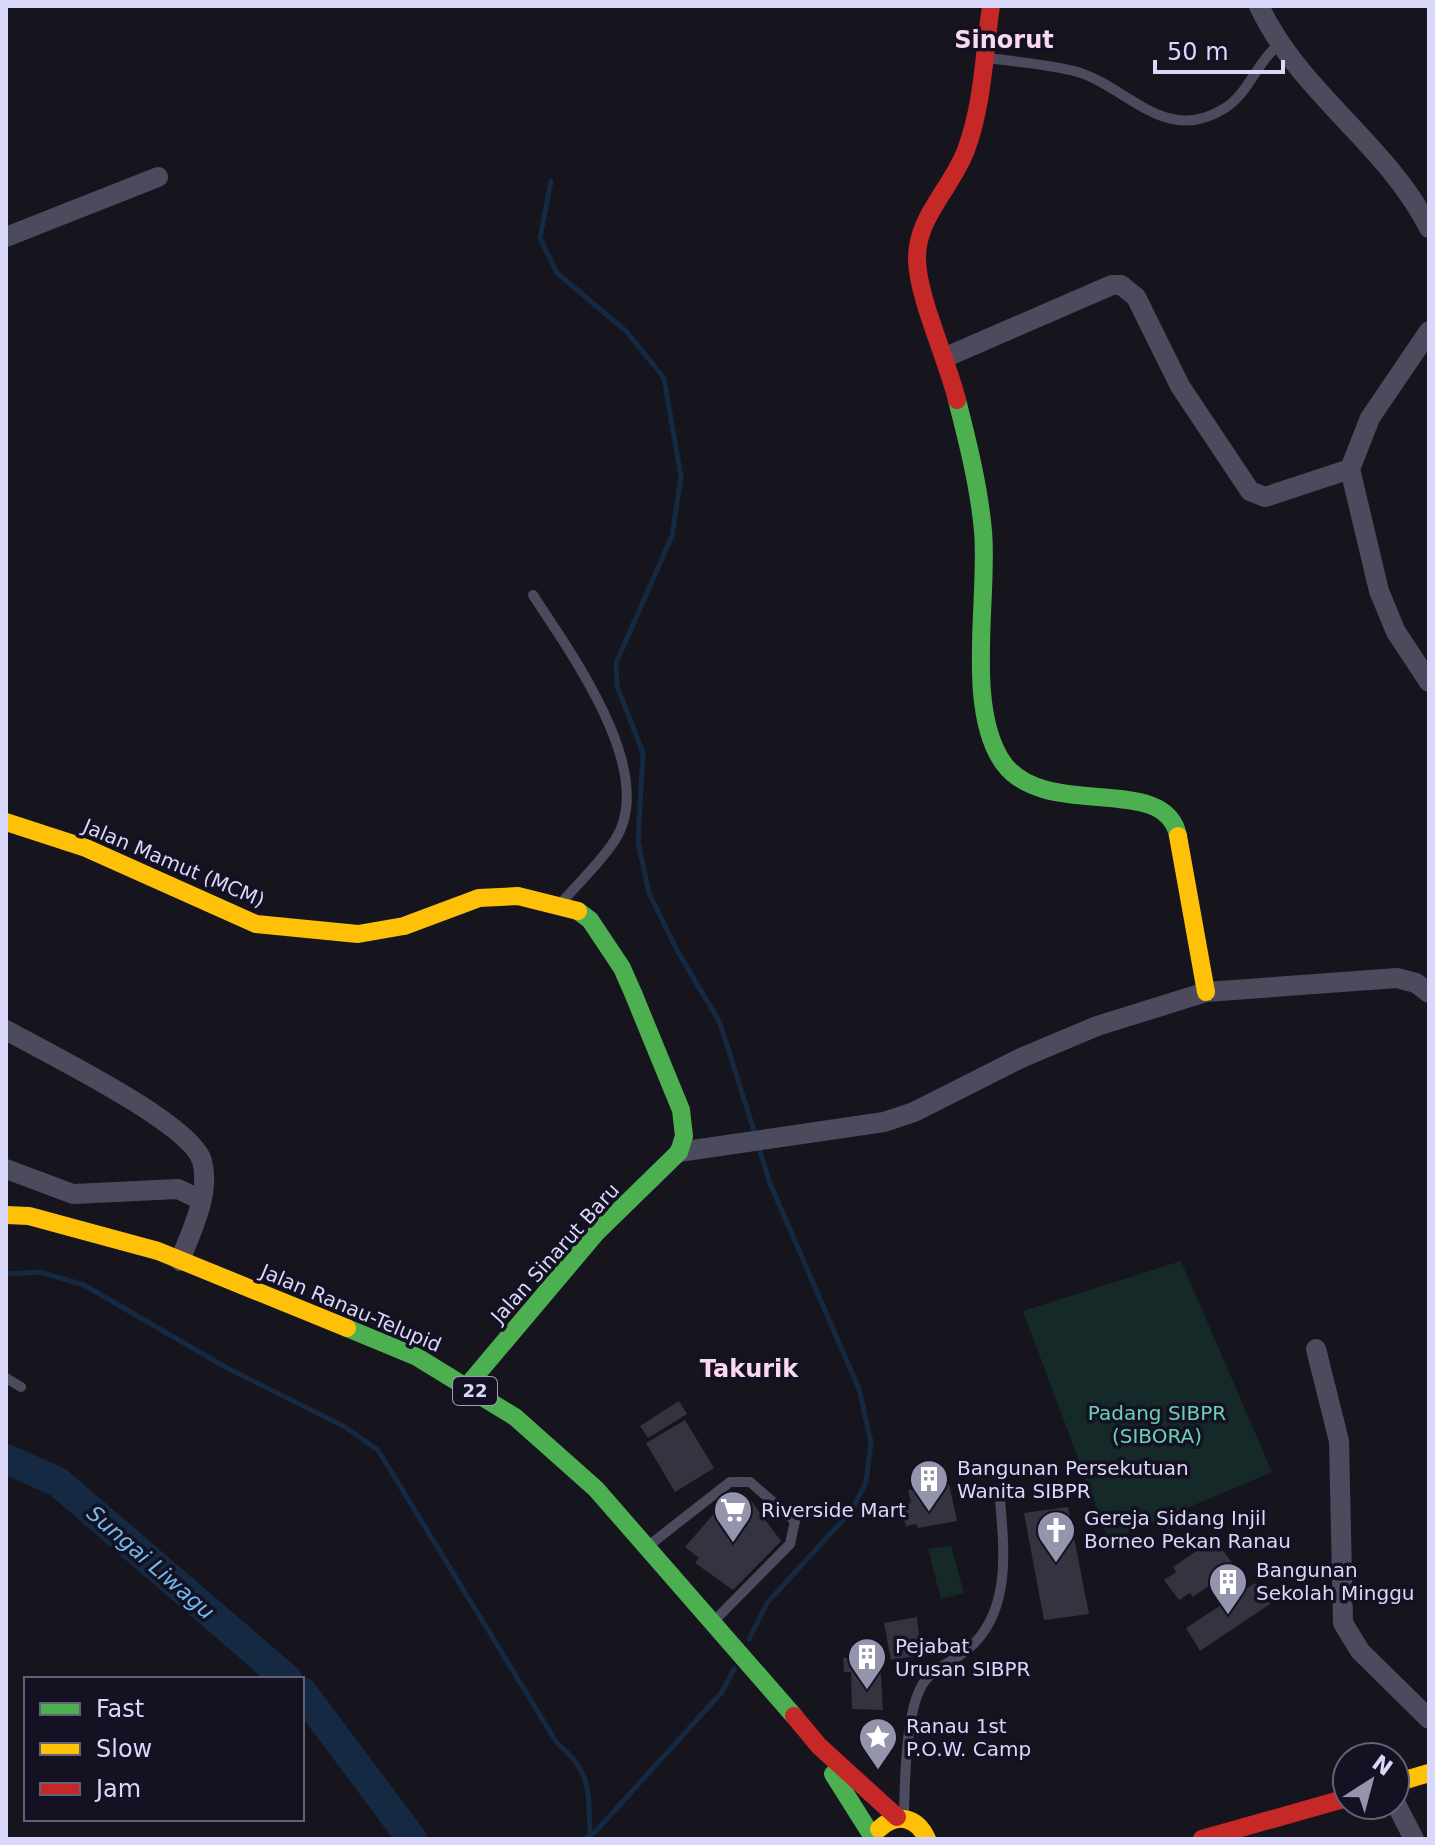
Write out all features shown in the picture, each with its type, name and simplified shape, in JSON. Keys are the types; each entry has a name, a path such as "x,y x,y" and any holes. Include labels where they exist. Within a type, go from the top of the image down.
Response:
{"main road":[{"path":"991,6 965,151 918,246 923,285 946,357 983,529 986,726 1004,764 1039,792 1057,798 1140,799 1167,814 1176,827 1206,992"},
{"name":"Jalan Mamut (MCM)","path":"6,822 86,848 256,924 358,934 404,926 479,898 518,896 561,904 590,920 622,968 681,1110 684,1136 679,1152"},
{"name":"Jalan Sinarut Baru","path":"467,1386 597,1232 679,1152"},
{"name":"Jalan Ranau-Telupid","path":"6,1215 29,1216 158,1251 417,1357 515,1417 555,1451 647,1546 719,1626 819,1746 901,1817"},
{"name":"Jalan Ranau-Telupid","path":"819,1746 855,1814 875,1839"},
{"path":"1202,1839 1331,1803"},
{"name":"22","path":"875,1839 885,1823 901,1817 917,1822 926,1836 947,1837"}],"street":[{"path":"1259,6 1280,44 1406,189 1429,228"},
{"path":"6,237 158,177"},
{"path":"946,357 1112,285 1121,285 1136,297 1180,386 1250,491 1265,497 1350,469"},
{"path":"1429,331 1370,418 1350,469 1379,591 1396,632 1429,682"},
{"path":"679,1152 872,1124 914,1112 1061,1041 1206,992 1397,978 1416,983 1429,993"},
{"path":"6,1030 140,1106 194,1146 202,1161 201,1200 180,1261"},
{"path":"6,1169 73,1194 178,1189 201,1200"},
{"path":"1316,1349 1339,1441 1343,1623 1360,1651 1429,1719"},
{"path":"1405,1821 1414,1839"}],"lane":[{"path":"983,57 1075,71 1102,82 1141,110 1183,120 1214,114 1227,107 1280,44"},
{"path":"533,595 587,677 618,741 626,799 617,838 561,904"},
{"path":"6,1378 21,1387"},
{"path":"647,1546 730,1482 750,1482 787,1511 795,1521 790,1544 719,1626"},
{"path":"901,1817 920,1689 938,1668 976,1641 1000,1595 1003,1539 1000,1499"}],"green space":[{"name":"Padang SIBPR (SIBORA)","path":"1181,1261 1272,1472 1109,1541 1023,1311"},
{"path":"951,1546 964,1593 941,1599 928,1549"}],"building":[{"path":"679,1401 687,1414 648,1438 640,1426"},
{"path":"685,1420 714,1468 675,1492 646,1443"},
{"name":"Bangunan Persekutuan Wanita SIBPR","path":"949,1484 957,1521 918,1528 916,1524 906,1526 900,1505 911,1503 908,1490"},
{"name":"Riverside Mart","path":"745,1493 781,1541 733,1590 695,1563 699,1558 685,1547 717,1510"},
{"name":"Gereja Sidang Injil Borneo Pekan Ranau","path":"1068,1507 1089,1614 1044,1620 1024,1513"},
{"path":"1214,1539 1240,1573 1226,1583 1221,1577 1193,1597 1190,1593 1179,1600 1164,1580 1176,1572 1173,1567"},
{"name":"Bangunan Sekolah Minggu","path":"1255,1583 1270,1604 1200,1651 1186,1628"},
{"path":"917,1617 921,1655 891,1660 884,1623"},
{"name":"Pejabat Urusan SIBPR","path":"880,1656 883,1710 852,1709 851,1672 844,1672 843,1658"}],"waterway":[{"path":"551,181 540,238 557,273 626,331 664,378 681,477 672,536 616,663 617,686 643,753 638,842 649,893 678,952 720,1023 755,1134"},
{"path":"749,1639 767,1603 852,1510 866,1482 871,1442 859,1389 769,1181 758,1144"},
{"path":"6,1274 40,1272 84,1285 227,1368 345,1427 378,1450 557,1743 583,1774 588,1794 590,1835"},
{"name":"Sungai Liwagu","path":"6,1459 58,1482 285,1677"},
{"path":"584,1839 596,1831 722,1692 734,1669"},
{"name":"Sungai Liwagu","path":"304,1695 412,1839"}],"traffic: fast":[{"path":"957,400 976,482 983,531 981,683 992,741 1004,764 1023,781 1048,790 1129,800 1152,806 1169,817 1178,836"},
{"path":"467,1386 597,1232 679,1152 684,1136 681,1110 622,968 590,920 578,911"},
{"path":"347,1328 417,1357 515,1417 596,1489 794,1716"},
{"path":"833,1774 874,1839"}],"traffic: slow":[{"path":"6,822 86,848 256,924 358,934 404,926 479,898 518,896 578,911"},
{"path":"1178,836 1206,992"},
{"path":"6,1215 29,1216 158,1251 347,1328"},
{"path":"1411,1778 1429,1773"},
{"path":"879,1829 893,1820 906,1819 918,1826 927,1839"}],"traffic: jam":[{"path":"957,400 922,292 918,244 928,216 960,164 972,133 980,97 991,6"},
{"path":"794,1716 819,1746 897,1817"},
{"path":"1202,1839 1331,1803"}],"place":[{"name":"Bangunan Persekutuan Wanita SIBPR","path":"929,1513"},
{"name":"Riverside Mart","path":"733,1544"},
{"name":"Gereja Sidang Injil Borneo Pekan Ranau","path":"1056,1564"},
{"name":"Bangunan Sekolah Minggu","path":"1228,1616"},
{"name":"Pejabat Urusan SIBPR","path":"867,1691"},
{"name":"Ranau 1st P.O.W. Camp","path":"878,1771"}],"district":[{"name":"Sinorut","path":"1004,40"},
{"name":"Takurik","path":"749,1369"}]}
